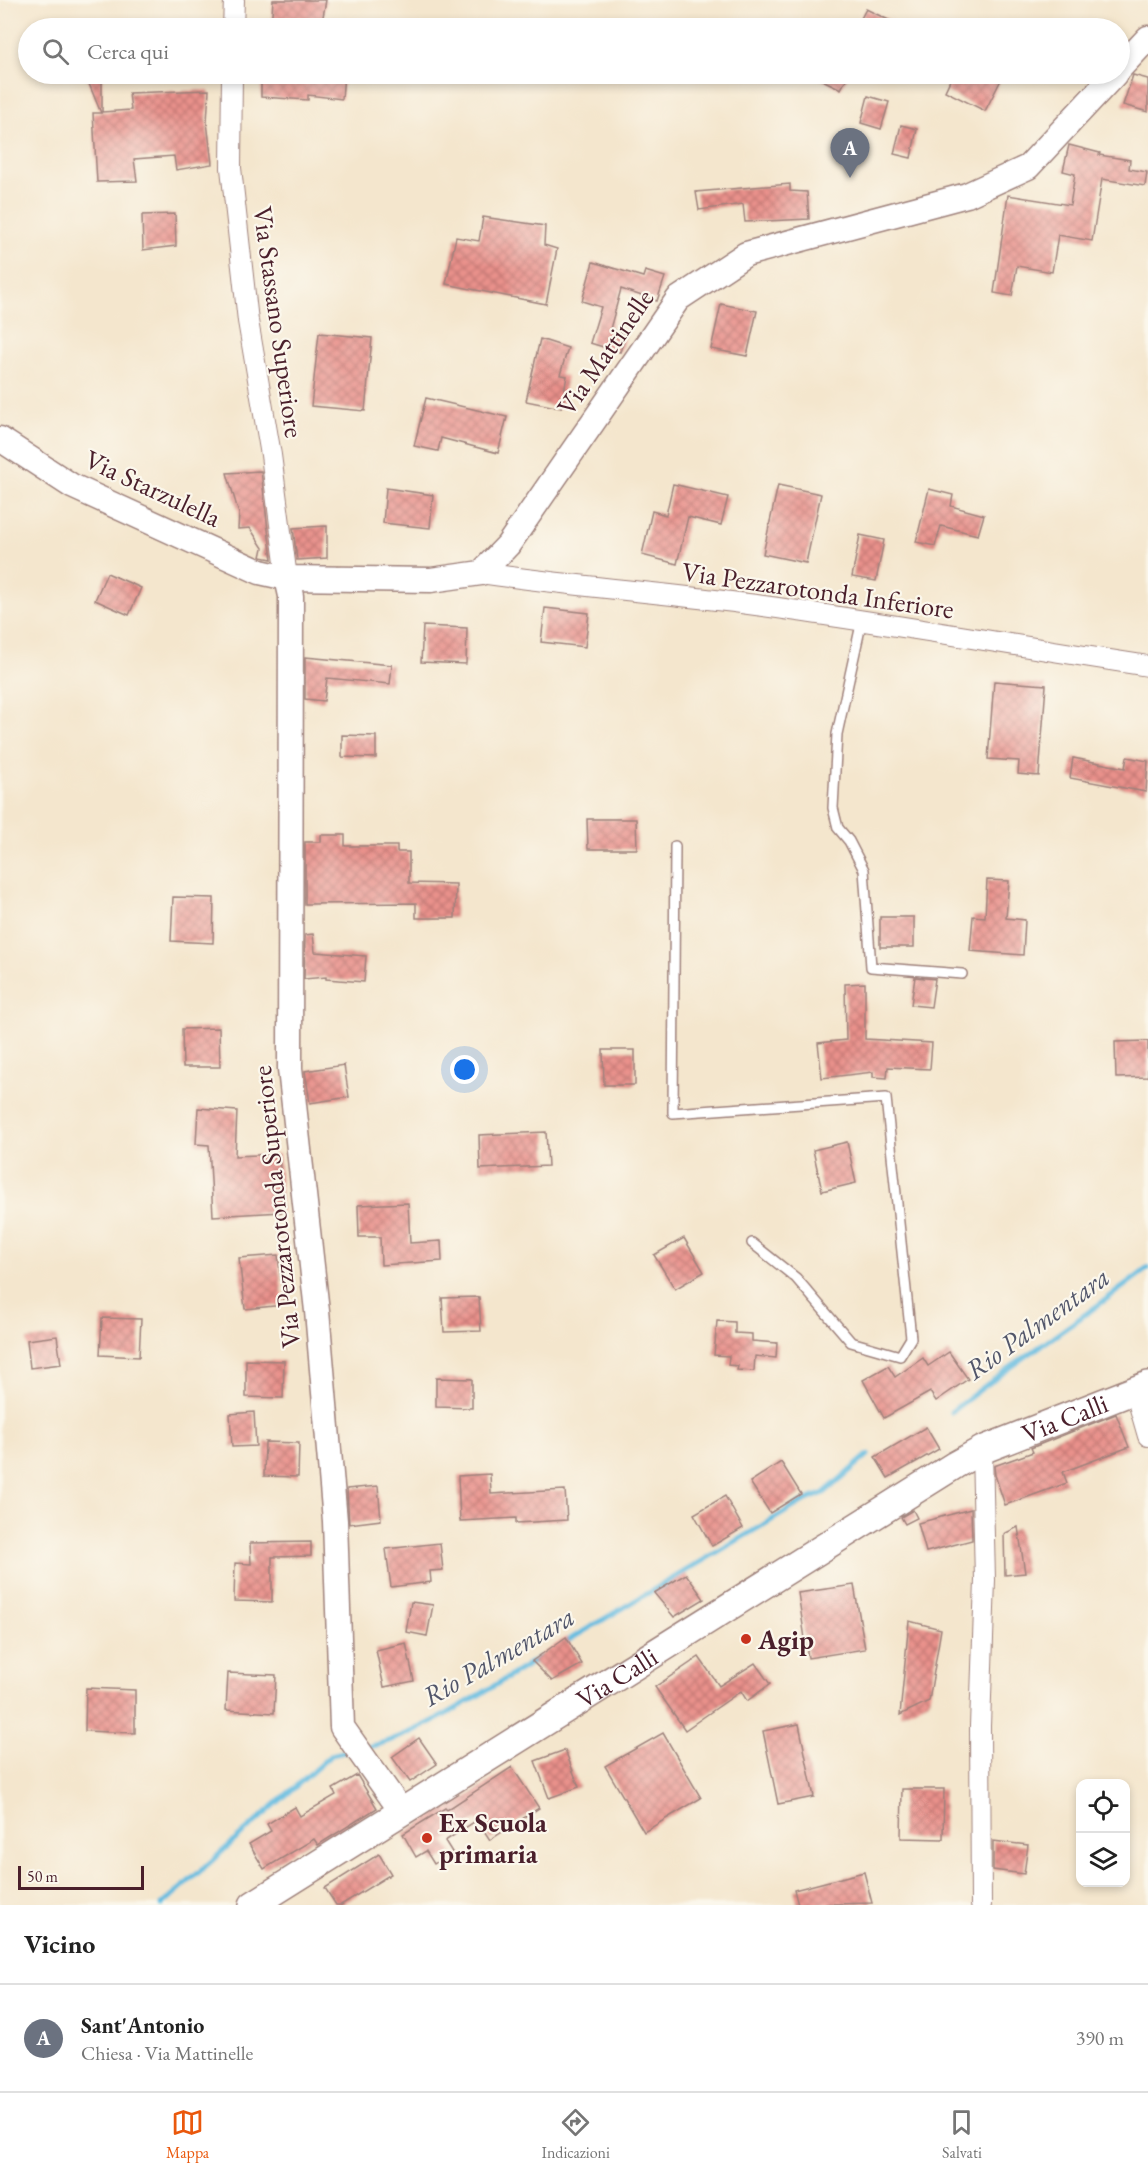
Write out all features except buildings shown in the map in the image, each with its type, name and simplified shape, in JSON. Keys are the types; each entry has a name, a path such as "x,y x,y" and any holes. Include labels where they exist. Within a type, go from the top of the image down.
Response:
{"main road":[{"name":"Via Calli","path":"253,1905 856,1526 982,1450 1141,1388"}],"street":[{"path":"233,18 234,0"},
{"path":"1130,57 1148,38"},
{"name":"Via Stassano Superiore","path":"232,84 231,168 248,321 271,455 287,578"},
{"name":"Via Mattinelle","path":"481,573 508,545 678,299 746,254 967,195 1028,167 1106,84"},
{"name":"Via Starzulella","path":"0,439 72,486 260,572 287,578"},
{"path":"287,578 431,580 481,573"},
{"name":"Via Pezzarotonda Inferiore","path":"481,573 862,620 1148,666"},
{"name":"Via Pezzarotonda Superiore","path":"287,578 291,596 290,1069 317,1311 335,1521 342,1727 402,1812"},
{"path":"1141,1388 1148,1436"},
{"path":"981,1905 980,1725 985,1580 982,1450"}],"lane":[{"path":"862,620 837,734 833,808 838,828 849,842 864,870 872,967 962,974"},
{"path":"675,846 673,1113 886,1098 911,1338 900,1356 851,1342 796,1278 752,1243"}],"waterway":[{"name":"Rio Palmentara","path":"951,1412 1148,1268"},
{"name":"Rio Palmentara","path":"562,1644 802,1502 824,1493 868,1455"},
{"name":"Rio Palmentara","path":"364,1748 408,1734 431,1723 539,1658"},
{"name":"Rio Palmentara","path":"162,1905 331,1755 352,1750"}],"place":[{"name":"Sant'Antonio","path":"850,178"},
{"name":"Agip","path":"746,1639"},
{"name":"Ex Scuola primaria","path":"427,1838"}]}
